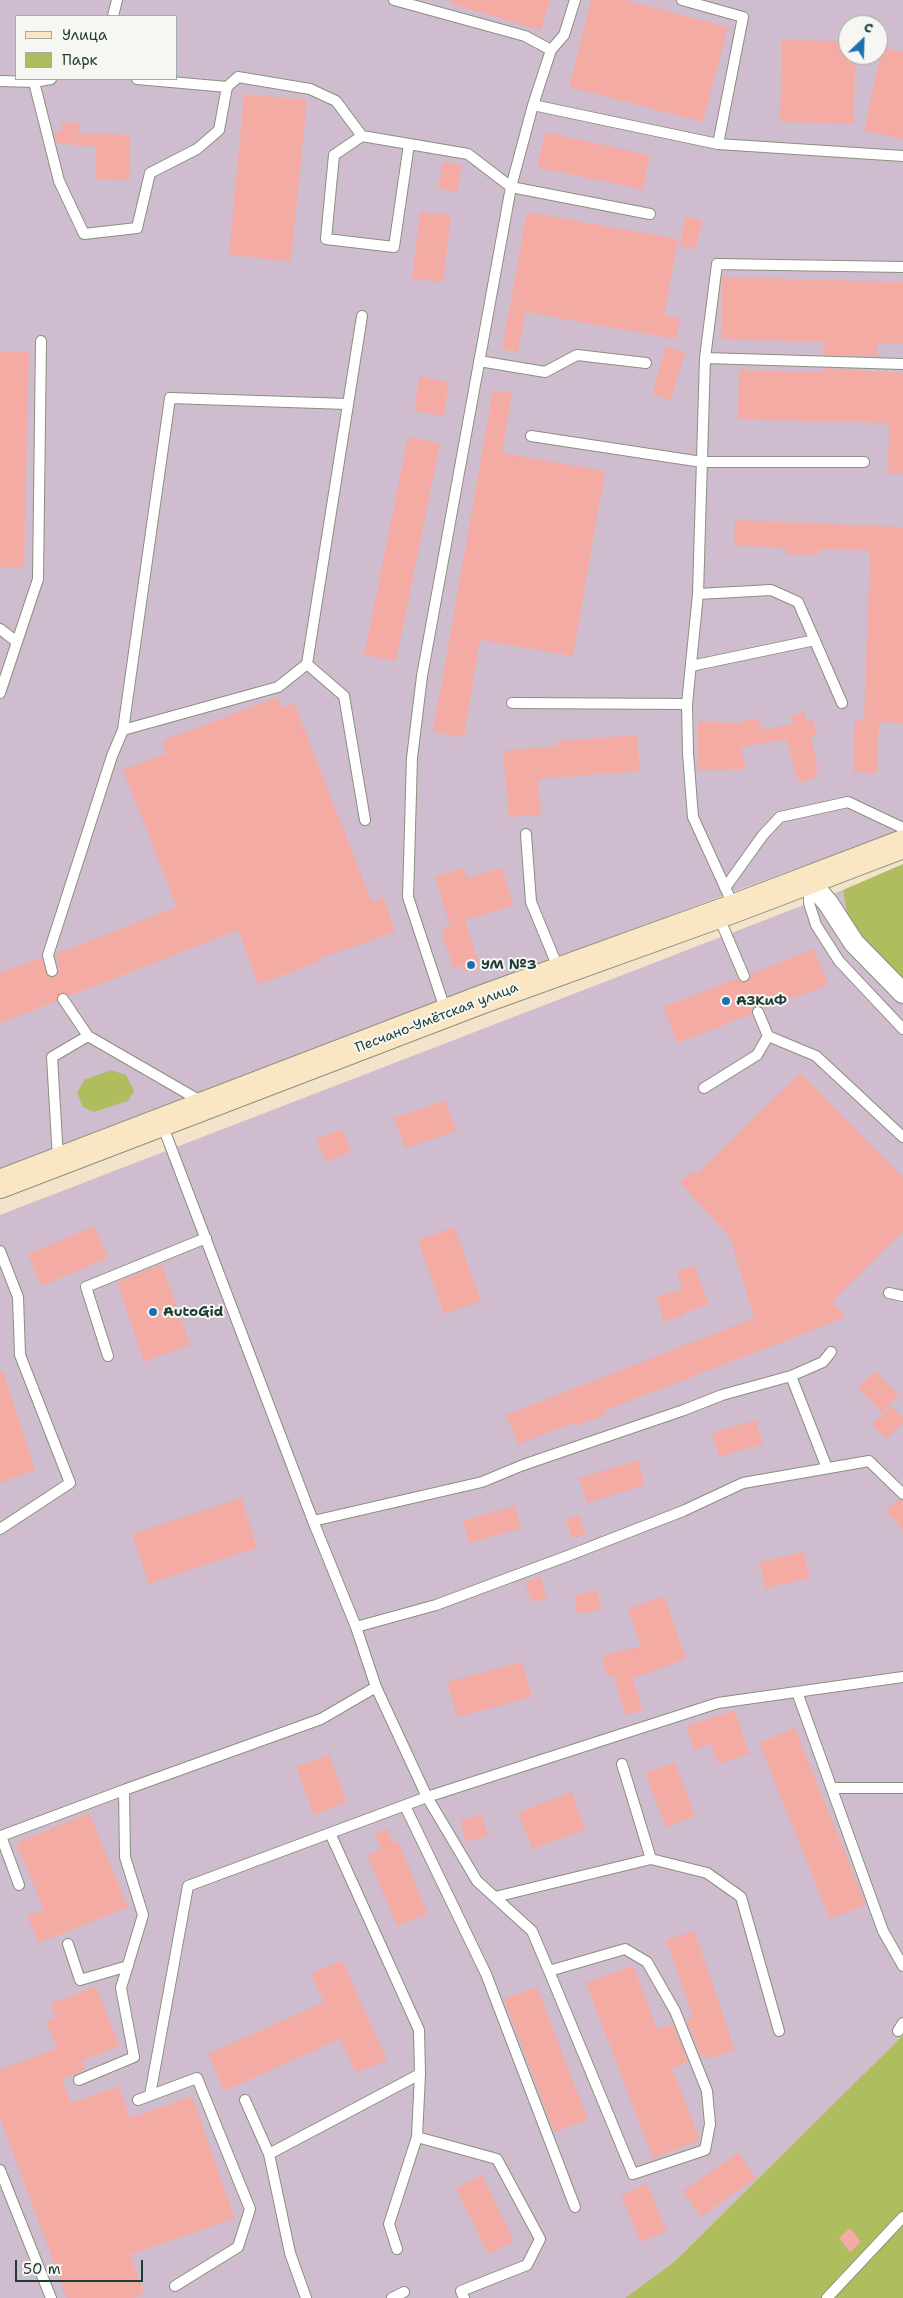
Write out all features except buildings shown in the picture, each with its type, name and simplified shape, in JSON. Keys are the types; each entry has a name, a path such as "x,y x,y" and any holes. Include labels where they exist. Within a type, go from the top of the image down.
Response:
{"main road":[{"name":"Песчано-Умётская улица","path":"0,1184 162,1124 446,1013 560,971 726,904 809,881 903,844"}],"street":[{"path":"809,881 828,903 854,943 903,993"}],"lane":[{"path":"113,15 117,0"},
{"path":"394,0 525,36 552,50"},
{"path":"446,1013 408,897 412,758 422,676 511,187 533,105 552,50 564,35 574,0"},
{"path":"682,0 743,17 718,144"},
{"path":"34,82 59,180 84,234 137,228 150,173 197,149 219,130 226,87 238,77 310,88 336,101 362,136 468,154 511,187 650,214"},
{"path":"0,81 34,82 45,80"},
{"path":"148,80 226,87"},
{"path":"533,105 718,144 903,156"},
{"path":"362,136 334,155 326,239 394,247 409,144"},
{"path":"744,976 726,904 693,817 688,753 688,704 698,594 705,358 717,264 903,267"},
{"path":"123,730 278,687 307,664 362,316"},
{"path":"0,693 38,579 41,341"},
{"path":"479,361 545,372 577,355 646,363"},
{"path":"705,358 903,364"},
{"path":"52,971 48,955 112,756 123,730 170,398 347,404"},
{"path":"531,436 702,462 864,462"},
{"path":"698,594 771,590 798,602 842,703"},
{"path":"0,629 17,642"},
{"path":"691,666 815,640"},
{"path":"307,664 344,696 364,820"},
{"path":"512,703 688,704"},
{"path":"726,904 763,835 780,818 848,802 903,828"},
{"path":"526,834 531,902 560,971"},
{"path":"809,881 810,903 816,925 839,961 903,1029"},
{"path":"62,998 88,1036 208,1106"},
{"path":"758,1012 768,1036 816,1056 903,1137"},
{"path":"58,1162 52,1057 88,1036"},
{"path":"704,1088 756,1054 768,1036"},
{"path":"162,1124 312,1521 356,1627 376,1687 427,1798 477,1881 532,1931 633,2174 705,2150 710,2124 707,2091 675,2011 647,1962 625,1949 549,1971"},
{"path":"108,1356 86,1287 206,1238"},
{"path":"0,1252 18,1297 20,1355 70,1483 0,1530"},
{"path":"889,1293 903,1296"},
{"path":"312,1521 482,1482 523,1465 684,1410 722,1394 791,1376 823,1362 831,1352"},
{"path":"791,1376 827,1468"},
{"path":"356,1627 436,1605 552,1562 682,1511 743,1483 868,1461 903,1494"},
{"path":"150,2095 188,1886 427,1798 718,1703 903,1677"},
{"path":"19,1885 1,1836 321,1719 376,1687"},
{"path":"797,1692 883,1931 903,1966"},
{"path":"622,1764 651,1859"},
{"path":"832,1788 903,1788"},
{"path":"79,2080 134,2057 121,1988 143,1915 125,1856 124,1790"},
{"path":"405,1806 486,1974 575,2207"},
{"path":"330,1833 419,2030 420,2074 417,2137 389,2224 397,2249"},
{"path":"495,1897 651,1859 707,1872 741,1898 779,2031"},
{"path":"68,1944 80,1980 128,1966"},
{"path":"269,2154 420,2074"},
{"path":"138,2100 197,2078 250,2209 238,2247 174,2286"},
{"path":"244,2100 269,2154 290,2253 306,2298"},
{"path":"417,2137 497,2159 540,2239 527,2265 461,2291 464,2298"},
{"path":"0,2170 51,2298"},
{"path":"827,2298 903,2217"},
{"path":"392,2298 404,2292"}],"shaded area":[{"path":"0,0 903,0 903,829 453,996 0,1170"},
{"path":"843,890 854,950 903,1000 903,2035 674,2262 625,2298 0,2298 0,1215"}],"green space":[{"path":"903,864 903,1000 853,950 843,890"},
{"path":"111,1070 126,1075 134,1091 128,1101 94,1112 83,1107 77,1093 84,1080"},
{"path":"903,2035 903,2298 625,2298 674,2262"}],"place":[{"name":"УМ №3","path":"471,965"},
{"name":"АЗКиФ","path":"726,1001"},
{"name":"AutoGid","path":"153,1312"}]}
